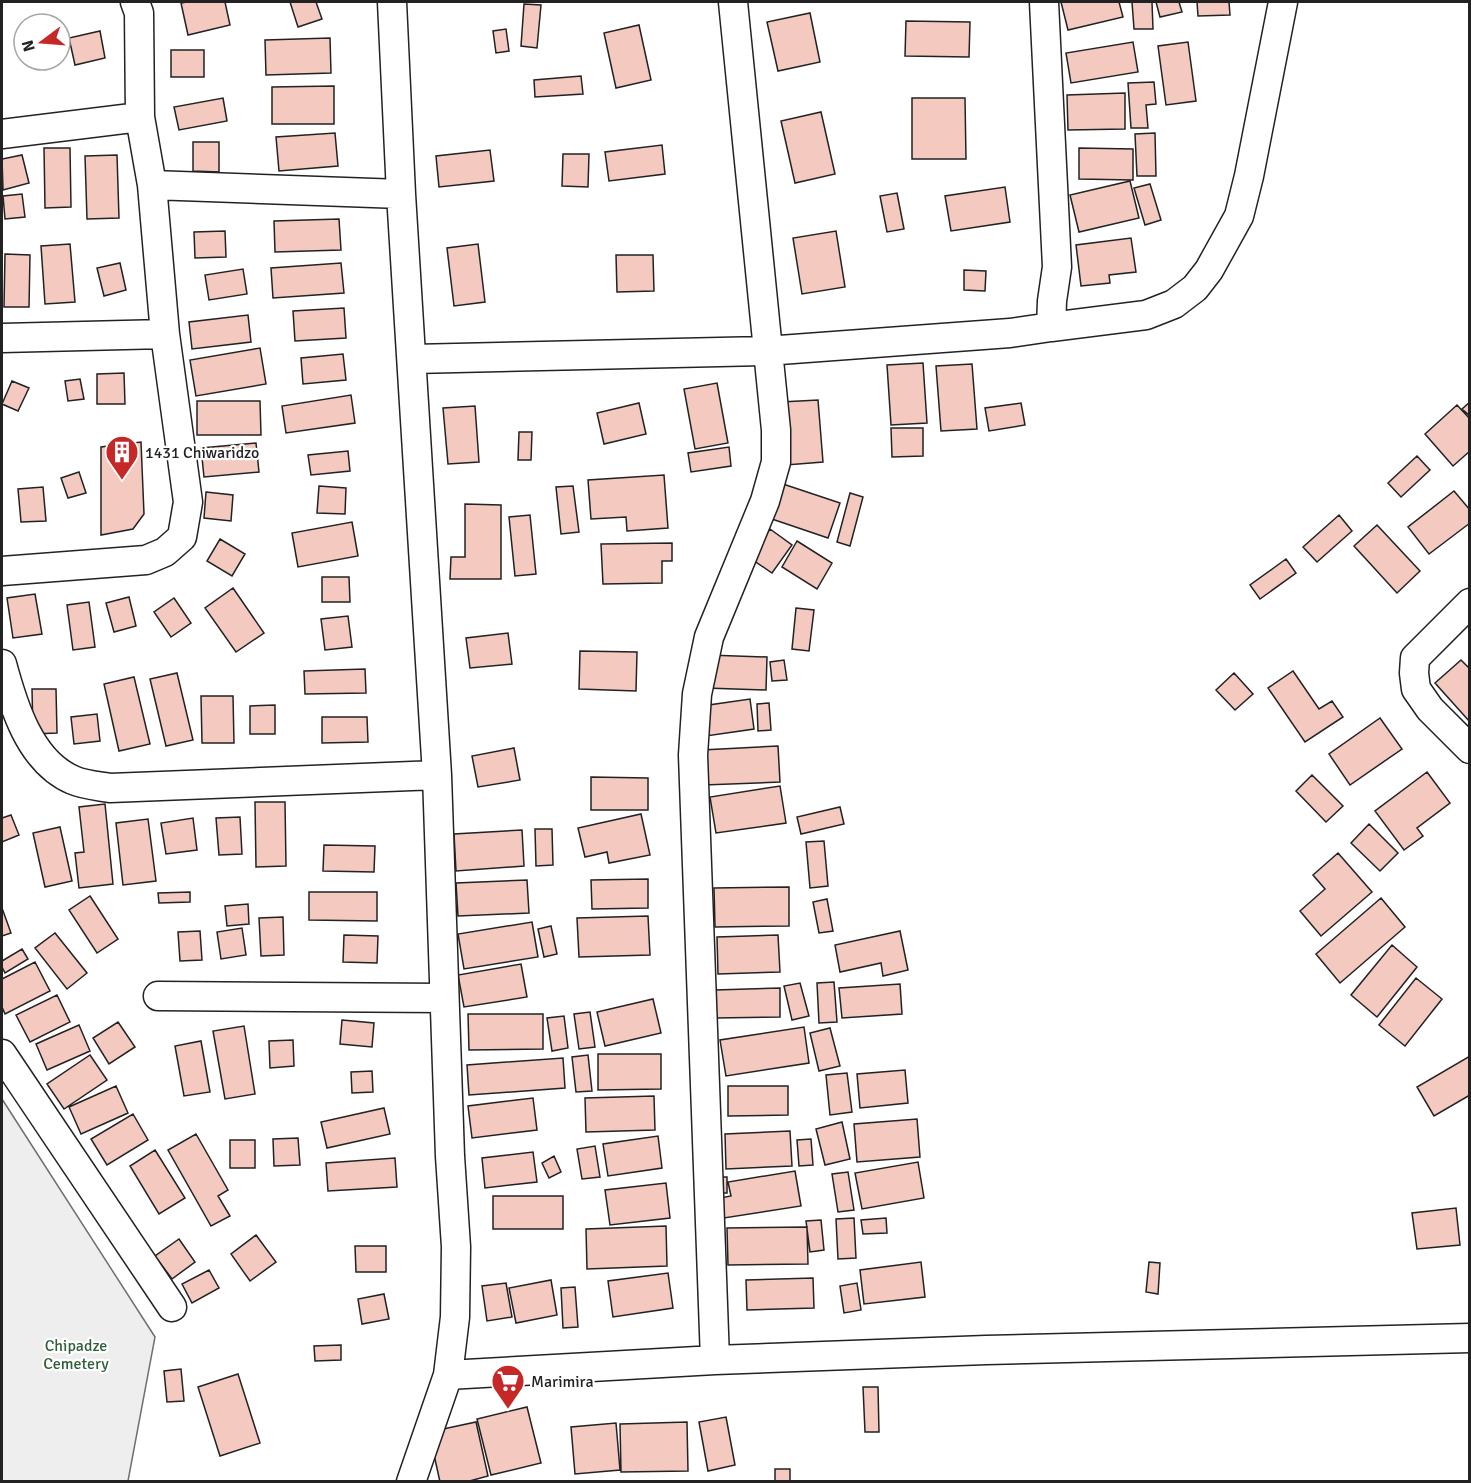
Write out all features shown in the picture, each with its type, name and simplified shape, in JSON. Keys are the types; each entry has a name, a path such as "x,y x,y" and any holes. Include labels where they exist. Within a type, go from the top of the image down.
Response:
{"street":[{"path":"2,571 146,560 165,552 182,537 188,502 165,334 152,185 140,117 139,14 135,2"},
{"path":"392,2 401,194 437,775 450,1156 456,1247 455,1317 448,1375 411,1482"},
{"path":"716,1360 693,755 697,694 709,638 765,501 776,462 776,430 766,351 733,2"},
{"path":"1044,2 1057,267 1051,327"},
{"path":"413,359 766,351 1010,333 1146,315 1174,304 1195,288 1209,270 1239,216 1283,2"},
{"path":"2,134 140,117"},
{"path":"152,185 401,194"},
{"path":"2,338 165,334"},
{"path":"1470,603 1415,658 1414,673 1416,689 1430,709 1470,749"},
{"path":"2,664 7,684 28,736 48,764 74,781 110,788 437,775"},
{"path":"158,996 444,998"},
{"path":"2,1054 172,1307"},
{"path":"448,1375 716,1360 986,1350 1470,1338"}],"green space":[{"name":"Chipadze Cemetery","path":"2,1099 155,1337 128,1481 2,1481"}],"building":[{"path":"225,2 230,25 188,35 181,3"},
{"path":"290,2 316,2 322,19 298,27"},
{"path":"1061,2 1119,2 1123,17 1068,30"},
{"path":"1132,2 1152,2 1153,29 1134,29"},
{"path":"1156,2 1179,2 1182,12 1160,17"},
{"path":"1197,2 1229,2 1230,15 1198,16"},
{"path":"524,4 541,5 537,48 521,46"},
{"path":"810,13 820,62 778,71 767,22"},
{"path":"906,21 970,22 969,57 905,56"},
{"path":"639,25 651,80 616,88 604,33"},
{"path":"506,29 509,51 496,53 493,31"},
{"path":"100,31 105,58 75,65 72,37"},
{"path":"330,38 331,73 266,75 265,40"},
{"path":"1133,42 1138,72 1071,83 1066,53"},
{"path":"1188,42 1196,101 1166,105 1158,46"},
{"path":"171,50 204,50 204,77 171,77"},
{"path":"581,76 583,94 535,97 534,80"},
{"path":"1154,82 1156,104 1146,105 1148,128 1131,128 1128,83"},
{"path":"334,86 334,124 272,124 272,87"},
{"path":"1125,93 1125,129 1068,130 1067,95"},
{"path":"223,98 227,121 179,130 174,107"},
{"path":"912,98 965,98 966,159 912,159"},
{"path":"821,112 835,174 795,183 781,121"},
{"path":"335,133 338,166 279,171 276,137"},
{"path":"1155,133 1156,176 1137,176 1135,134"},
{"path":"193,142 219,142 219,172 193,171"},
{"path":"662,145 665,174 609,181 605,152"},
{"path":"44,148 70,148 71,207 45,208"},
{"path":"1079,148 1133,149 1133,180 1079,179"},
{"path":"490,150 494,181 439,187 436,156"},
{"path":"563,154 589,154 588,187 562,186"},
{"path":"22,155 29,183 3,190 2,159"},
{"path":"117,155 119,218 87,219 85,156"},
{"path":"1130,181 1139,218 1079,232 1070,195"},
{"path":"1150,184 1161,220 1145,225 1134,188"},
{"path":"1005,187 1010,222 951,231 945,196"},
{"path":"897,193 904,229 887,232 880,196"},
{"path":"22,194 25,217 5,219 3,196"},
{"path":"339,219 341,250 275,252 274,221"},
{"path":"225,231 226,257 195,258 194,232"},
{"path":"836,231 845,287 802,294 793,238"},
{"path":"1131,238 1136,272 1109,275 1110,283 1081,286 1076,245"},
{"path":"70,244 75,302 45,304 41,246"},
{"path":"478,244 485,302 454,306 447,248"},
{"path":"5,254 30,255 29,307 4,307"},
{"path":"616,255 653,255 654,291 617,292"},
{"path":"120,263 126,290 104,296 97,268"},
{"path":"341,263 344,293 273,298 271,268"},
{"path":"243,269 247,294 209,300 205,275"},
{"path":"964,270 986,271 985,291 964,290"},
{"path":"344,308 346,338 295,341 293,311"},
{"path":"248,315 251,342 192,349 189,322"},
{"path":"260,348 266,384 196,396 190,360"},
{"path":"343,354 346,380 303,384 301,358"},
{"path":"923,363 927,423 891,425 887,365"},
{"path":"972,364 977,429 941,431 936,366"},
{"path":"124,373 125,404 97,404 97,374"},
{"path":"80,379 84,399 68,401 65,381"},
{"path":"12,381 29,388 18,411 2,404"},
{"path":"717,383 728,443 695,449 684,389"},
{"path":"351,395 355,423 286,433 282,406"},
{"path":"818,400 823,462 786,465 781,402"},
{"path":"197,401 260,401 261,435 197,435"},
{"path":"1470,402 1470,416 1462,409"},
{"path":"639,403 646,434 604,444 597,413"},
{"path":"1021,403 1025,425 989,431 985,408"},
{"path":"1457,405 1470,419 1470,451 1453,466 1425,434"},
{"path":"475,406 479,462 448,464 443,408"},
{"path":"891,428 923,428 923,456 892,457"},
{"path":"519,432 532,432 531,460 518,460"},
{"name":"1431 Chiwaridzo","path":"141,442 144,514 133,529 101,535 101,447"},
{"path":"256,443 259,472 204,477 201,448"},
{"path":"729,447 731,466 691,472 688,453"},
{"path":"348,451 350,471 311,475 308,455"},
{"path":"1417,456 1430,470 1401,497 1388,483"},
{"path":"79,472 86,493 68,498 61,478"},
{"path":"664,475 668,528 627,531 626,517 591,519 588,480"},
{"path":"774,481 840,503 828,538 763,516"},
{"path":"319,486 346,488 345,514 317,513"},
{"path":"573,486 579,532 561,534 556,487"},
{"path":"43,487 46,521 21,522 18,489"},
{"path":"1454,491 1470,510 1470,523 1429,554 1408,527"},
{"path":"206,492 233,495 231,521 204,518"},
{"path":"850,493 863,497 850,546 837,542"},
{"path":"465,504 501,505 501,579 450,579 451,557 465,557"},
{"path":"530,515 536,574 515,576 509,517"},
{"path":"1339,515 1352,531 1317,562 1303,547"},
{"path":"352,522 358,556 298,567 292,533"},
{"path":"1377,525 1420,571 1397,593 1354,546"},
{"path":"770,529 792,545 772,573 750,558"},
{"path":"220,539 245,554 232,576 207,561"},
{"path":"797,541 832,563 817,589 782,567"},
{"path":"672,543 672,561 662,561 662,583 603,584 601,544"},
{"path":"1286,559 1296,573 1260,599 1250,585"},
{"path":"322,577 349,577 350,602 322,602"},
{"path":"233,588 264,633 236,652 205,608"},
{"path":"35,594 42,634 13,638 7,598"},
{"path":"129,597 136,626 114,632 106,603"},
{"path":"174,598 191,623 171,637 154,612"},
{"path":"89,602 95,647 73,650 67,605"},
{"path":"796,608 814,610 809,651 792,649"},
{"path":"348,616 352,647 325,650 321,619"},
{"path":"508,633 512,664 470,668 466,638"},
{"path":"580,651 637,652 636,691 579,689"},
{"path":"708,655 767,657 766,690 706,688"},
{"path":"784,660 787,680 772,681 770,662"},
{"path":"1461,660 1470,669 1470,722 1435,683"},
{"path":"365,669 366,693 305,694 304,671"},
{"path":"1293,671 1319,709 1332,701 1343,717 1305,742 1268,688"},
{"path":"177,673 193,740 166,746 150,679"},
{"path":"1234,673 1253,694 1235,710 1216,690"},
{"path":"134,677 150,744 119,751 104,684"},
{"path":"32,689 56,689 57,733 33,734"},
{"path":"201,696 233,696 234,743 202,743"},
{"path":"750,699 754,729 706,736 702,706"},
{"path":"769,703 771,730 758,731 757,704"},
{"path":"275,705 275,734 250,734 250,706"},
{"path":"97,714 100,741 74,744 71,717"},
{"path":"322,717 367,717 368,742 322,743"},
{"path":"1380,718 1402,749 1350,785 1329,754"},
{"path":"778,746 780,782 704,785 702,750"},
{"path":"514,748 520,780 478,787 472,756"},
{"path":"1427,772 1450,803 1417,828 1423,836 1404,850 1375,811"},
{"path":"1312,775 1343,806 1326,822 1296,791"},
{"path":"591,777 648,778 648,810 591,810"},
{"path":"780,786 786,823 716,833 710,797"},
{"path":"255,802 285,802 286,866 256,867"},
{"path":"105,804 113,884 79,888 75,853 84,852 79,807"},
{"path":"840,807 844,824 801,834 797,817"},
{"path":"641,814 650,855 609,863 607,852 585,857 578,828"},
{"path":"11,815 19,835 2,842 2,818"},
{"path":"240,817 242,854 219,855 216,818"},
{"path":"193,818 197,850 166,854 161,823"},
{"path":"148,819 156,881 123,885 116,823"},
{"path":"1369,824 1398,853 1380,871 1351,843"},
{"path":"60,827 72,881 45,887 33,833"},
{"path":"535,829 552,829 553,865 536,866"},
{"path":"522,830 524,866 456,871 454,834"},
{"path":"824,841 828,886 810,888 806,842"},
{"path":"324,845 375,846 374,872 323,871"},
{"path":"1338,853 1372,892 1321,936 1300,911 1325,889 1313,875"},
{"path":"648,879 648,908 592,909 591,880"},
{"path":"527,880 529,913 458,916 456,883"},
{"path":"789,887 789,926 715,927 714,888"},
{"path":"190,892 190,902 159,903 158,893"},
{"path":"309,892 377,892 377,921 309,920"},
{"path":"90,896 118,939 97,953 69,910"},
{"path":"1381,898 1405,927 1340,983 1316,954"},
{"path":"827,899 833,931 819,933 813,902"},
{"path":"248,904 249,924 227,926 225,906"},
{"path":"2,908 11,933 2,936"},
{"path":"648,916 650,955 579,957 577,918"},
{"path":"283,917 284,955 261,956 259,918"},
{"path":"532,922 538,957 464,969 458,934"},
{"path":"551,926 557,954 544,957 538,929"},
{"path":"242,928 246,955 221,959 217,932"},
{"path":"200,931 202,960 180,961 178,932"},
{"path":"900,931 908,970 883,976 881,963 840,972 835,945"},
{"path":"55,933 87,973 67,989 35,948"},
{"path":"344,935 378,936 377,963 343,962"},
{"path":"778,935 780,972 718,974 717,937"},
{"path":"1392,945 1417,967 1377,1017 1351,995"},
{"path":"22,949 28,959 5,973 2,961"},
{"path":"35,962 50,991 5,1014 2,1007 2,979"},
{"path":"521,964 527,997 464,1007 458,975"},
{"path":"1416,978 1442,999 1405,1046 1379,1025"},
{"path":"834,982 837,1022 819,1023 817,983"},
{"path":"800,983 809,1016 792,1020 784,986"},
{"path":"900,984 902,1014 842,1018 839,988"},
{"path":"780,988 780,1017 716,1018 715,990"},
{"path":"57,995 70,1022 30,1042 16,1015"},
{"path":"653,999 661,1033 605,1046 597,1012"},
{"path":"590,1012 595,1047 579,1049 574,1014"},
{"path":"468,1014 543,1014 543,1049 469,1050"},
{"path":"564,1016 568,1048 552,1051 547,1018"},
{"path":"342,1020 374,1023 372,1047 340,1044"},
{"path":"118,1022 135,1047 109,1064 93,1038"},
{"path":"79,1025 90,1051 47,1070 36,1044"},
{"path":"244,1026 255,1094 225,1099 213,1031"},
{"path":"804,1027 809,1063 726,1076 720,1040"},
{"path":"830,1028 840,1066 819,1071 810,1033"},
{"path":"293,1040 294,1066 270,1068 269,1041"},
{"path":"201,1041 210,1092 184,1096 175,1046"},
{"path":"598,1054 661,1054 661,1089 598,1090"},
{"path":"90,1055 107,1080 64,1109 47,1084"},
{"path":"588,1055 592,1091 576,1092 572,1057"},
{"path":"1470,1056 1470,1095 1434,1116 1417,1087"},
{"path":"563,1058 565,1088 469,1095 467,1065"},
{"path":"905,1070 908,1103 860,1108 857,1074"},
{"path":"372,1071 373,1092 352,1093 351,1072"},
{"path":"847,1073 852,1112 830,1115 826,1075"},
{"path":"116,1086 128,1113 81,1134 69,1107"},
{"path":"728,1086 788,1086 788,1115 728,1116"},
{"path":"654,1096 655,1130 586,1132 585,1098"},
{"path":"533,1098 537,1130 472,1138 468,1106"},
{"path":"384,1108 390,1134 327,1148 321,1122"},
{"path":"133,1114 148,1140 107,1165 91,1139"},
{"path":"917,1119 920,1157 857,1162 854,1124"},
{"path":"842,1122 850,1159 825,1165 816,1129"},
{"path":"790,1131 792,1166 726,1169 725,1134"},
{"path":"196,1134 228,1190 218,1196 230,1216 211,1226 168,1150"},
{"path":"658,1136 662,1168 608,1176 603,1144"},
{"path":"298,1138 300,1165 274,1166 273,1139"},
{"path":"811,1139 813,1165 799,1166 797,1140"},
{"path":"230,1140 255,1140 255,1168 230,1168"},
{"path":"595,1146 600,1177 582,1179 577,1149"},
{"path":"155,1150 185,1198 159,1214 130,1166"},
{"path":"533,1152 537,1182 485,1188 482,1158"},
{"path":"554,1156 561,1172 549,1178 542,1163"},
{"path":"395,1158 397,1187 328,1191 326,1163"},
{"path":"918,1162 924,1198 862,1209 855,1173"},
{"path":"795,1171 801,1206 724,1218 720,1198 731,1196 728,1182"},
{"path":"848,1172 854,1210 838,1212 832,1174"},
{"path":"714,1177 727,1177 727,1193 714,1193"},
{"path":"666,1183 670,1218 610,1225 605,1190"},
{"path":"493,1196 563,1196 563,1229 493,1229"},
{"path":"1456,1208 1460,1245 1417,1249 1412,1213"},
{"path":"854,1218 856,1258 838,1259 836,1219"},
{"path":"886,1218 887,1233 863,1234 861,1220"},
{"path":"821,1220 824,1250 810,1252 806,1221"},
{"path":"666,1226 667,1266 587,1269 586,1229"},
{"path":"807,1227 808,1264 728,1265 727,1228"},
{"path":"256,1235 276,1262 250,1281 231,1254"},
{"path":"179,1239 195,1262 172,1279 155,1256"},
{"path":"355,1246 386,1246 386,1272 356,1272"},
{"path":"921,1262 925,1297 864,1304 860,1270"},
{"path":"1149,1262 1160,1263 1158,1294 1146,1292"},
{"path":"209,1270 219,1288 192,1303 182,1284"},
{"path":"668,1273 673,1308 613,1317 608,1281"},
{"path":"813,1278 814,1308 747,1310 746,1280"},
{"path":"551,1280 557,1315 516,1323 509,1288"},
{"path":"506,1283 512,1317 487,1321 482,1286"},
{"path":"857,1283 861,1310 844,1313 840,1286"},
{"path":"575,1287 578,1327 563,1328 561,1288"},
{"path":"384,1294 389,1319 362,1324 358,1299"},
{"path":"341,1345 341,1360 315,1361 314,1346"},
{"path":"181,1369 184,1401 167,1402 164,1371"},
{"path":"238,1374 260,1443 220,1456 198,1387"},
{"path":"863,1387 878,1387 879,1432 865,1432"},
{"path":"527,1407 541,1463 491,1475 477,1419"},
{"path":"726,1417 735,1465 708,1471 699,1422"},
{"path":"476,1422 488,1476 466,1482 440,1482 429,1432"},
{"path":"687,1422 688,1471 621,1472 620,1424"},
{"path":"616,1423 620,1470 575,1474 571,1427"},
{"path":"775,1469 790,1469 790,1482 775,1482"}],"place":[{"name":"1431 Chiwaridzo","path":"122,481"},
{"name":"Marimira","path":"508,1410"}]}
